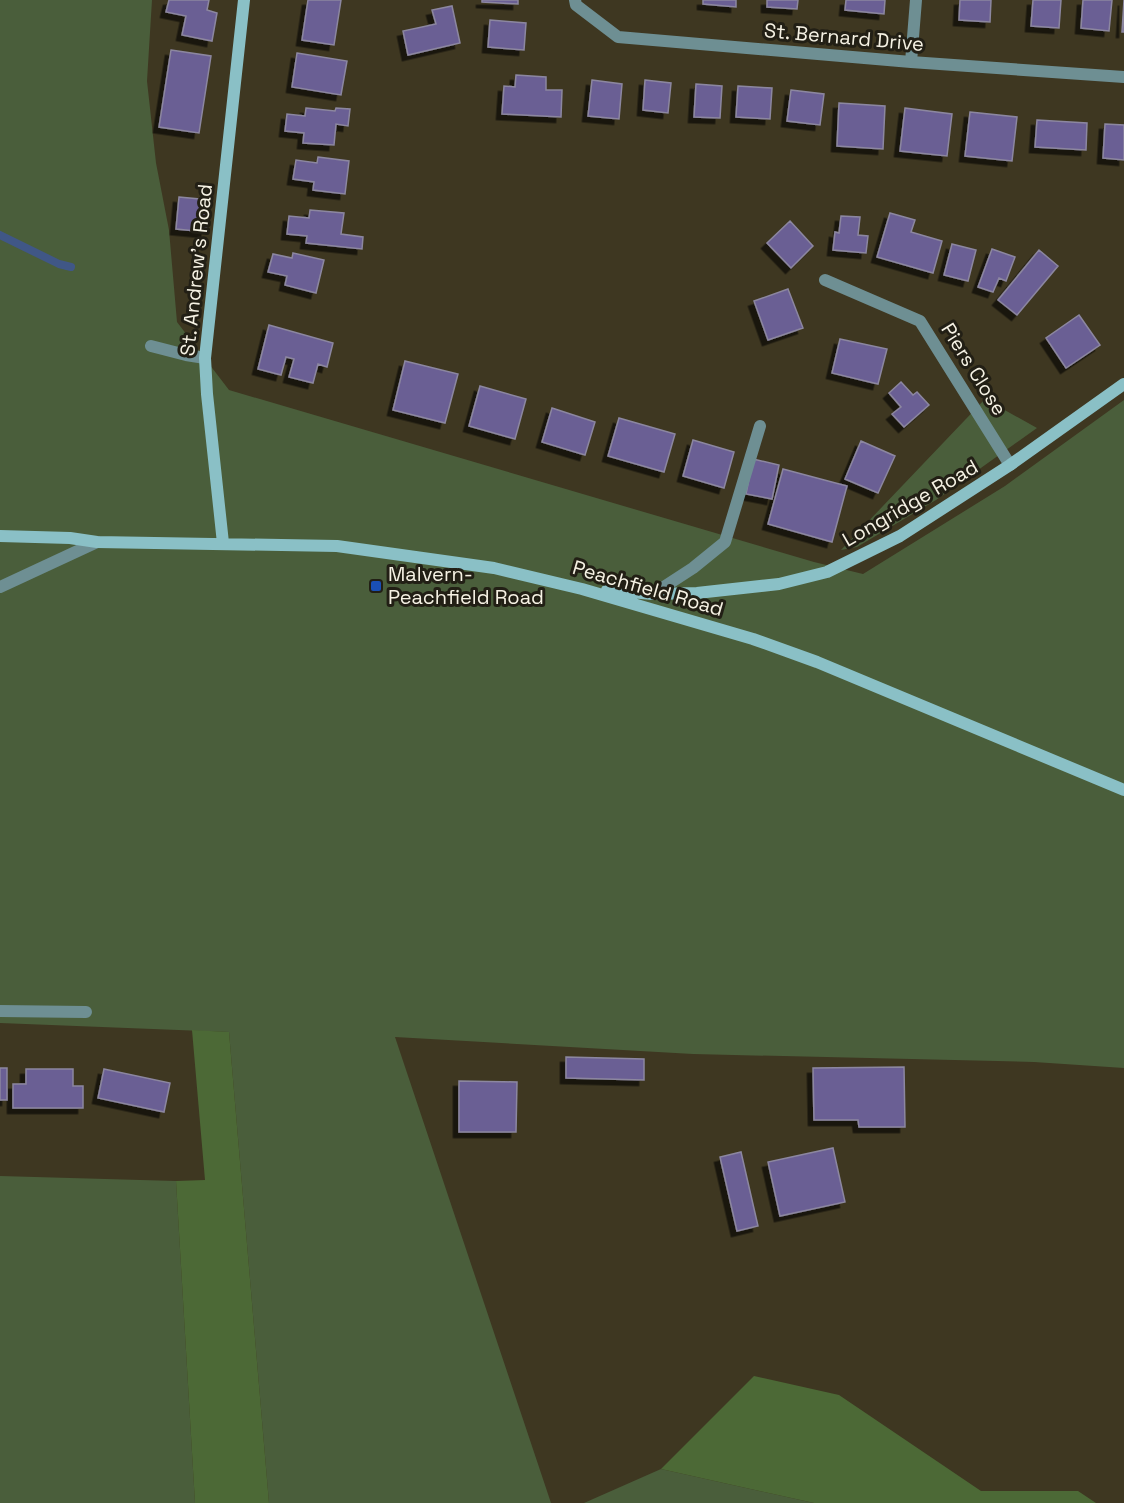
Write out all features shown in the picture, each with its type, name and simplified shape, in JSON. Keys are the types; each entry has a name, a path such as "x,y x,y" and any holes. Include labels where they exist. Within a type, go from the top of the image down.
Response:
{"street":[{"name":"St. Andrew's Road","path":"223,543 205,358 244,0"},
{"name":"St. Bernard Drive","path":"575,0 576,5 618,38 1124,77"},
{"path":"911,62 916,0"},
{"name":"Piers Close","path":"825,280 920,321 1010,465"},
{"path":"151,346 186,356 205,358"},
{"name":"Longridge Road","path":"582,589 653,594 696,593 779,584 827,572 900,536 1010,465 1124,384"},
{"path":"653,594 693,568 725,542 760,426"},
{"name":"Peachfield Road","path":"0,536 70,538 97,542 338,546 494,568 582,589 753,639 817,662 1124,790"},
{"name":"Peachfield Road","path":"0,587 97,542"},
{"path":"0,1011 86,1012"}],"green space":[{"path":"0,0 152,0 147,81 156,163 169,230 177,322 229,390 814,562 863,574 1005,486 1124,400 1124,1068 1034,1062 693,1054 395,1037 551,1503 269,1503 229,1032 0,1023"},
{"path":"985,399 1037,428 936,500 857,547 841,550"},
{"path":"192,1030 229,1032 269,1503 195,1503 176,1181 205,1180"},
{"path":"0,1176 176,1181 195,1503 0,1503"},
{"path":"754,1376 839,1395 981,1491 1078,1491 1096,1503 814,1503 661,1469"},
{"path":"661,1469 814,1503 584,1503"}],"building":[{"path":"169,0 209,0 207,10 217,13 212,41 182,35 186,16 166,12"},
{"path":"308,0 341,0 334,45 302,40"},
{"path":"482,0 518,0 518,4 482,2"},
{"path":"703,0 736,0 736,7 703,4"},
{"path":"767,0 798,0 797,9 767,7"},
{"path":"846,0 885,0 884,14 845,10"},
{"path":"960,0 991,0 990,22 959,20"},
{"path":"1033,0 1061,0 1059,28 1031,26"},
{"path":"1083,0 1112,0 1109,31 1081,28"},
{"path":"1124,0 1124,32 1122,32"},
{"path":"452,6 460,43 408,55 403,31 436,24 432,10"},
{"path":"490,20 526,23 524,50 488,47"},
{"path":"171,50 211,56 199,133 159,127"},
{"path":"297,53 347,61 341,95 292,87"},
{"path":"516,75 546,77 546,90 562,90 561,117 502,114 504,86 515,87"},
{"path":"592,80 622,84 619,119 588,116"},
{"path":"645,80 671,83 668,113 643,110"},
{"path":"696,84 722,86 720,118 694,117"},
{"path":"738,86 772,88 770,119 736,117"},
{"path":"791,90 824,94 820,125 787,121"},
{"path":"839,103 885,106 883,149 837,146"},
{"path":"306,108 335,111 336,108 350,109 348,126 336,124 334,145 303,143 304,133 285,131 287,114 305,116"},
{"path":"905,108 952,114 947,156 900,151"},
{"path":"970,112 1017,117 1012,161 965,156"},
{"path":"1037,120 1087,123 1086,150 1035,147"},
{"path":"1105,124 1124,125 1124,160 1103,158"},
{"path":"318,157 349,161 345,194 313,190 314,182 293,179 296,160 317,163"},
{"path":"179,197 210,200 206,232 176,229"},
{"path":"310,210 344,213 341,234 363,237 362,249 306,243 307,236 287,234 289,216 309,218"},
{"path":"890,213 915,220 911,232 942,241 933,273 877,257"},
{"path":"841,216 860,217 858,235 868,236 866,253 833,250 835,232 839,233"},
{"path":"790,221 813,246 791,268 767,243"},
{"path":"952,244 976,250 968,281 944,275"},
{"path":"992,249 1015,257 1006,281 999,278 993,292 978,287"},
{"path":"1039,250 1058,266 1017,315 998,300"},
{"path":"293,253 324,260 316,293 285,285 287,276 268,272 273,254 292,258"},
{"path":"788,289 803,328 768,340 754,301"},
{"path":"1079,315 1100,345 1066,368 1046,338"},
{"path":"269,325 333,343 327,367 318,364 313,383 289,377 294,359 286,357 281,375 258,369"},
{"path":"840,339 887,349 878,384 832,373"},
{"path":"405,361 458,374 445,423 393,410"},
{"path":"901,382 913,395 917,392 929,405 904,427 892,414 901,407 889,393"},
{"path":"480,386 526,399 515,439 469,426"},
{"path":"552,408 595,422 585,455 542,442"},
{"path":"619,418 675,434 664,472 608,456"},
{"path":"693,440 734,452 724,488 683,476"},
{"path":"861,441 895,456 878,493 845,479"},
{"path":"753,459 779,465 772,499 746,494"},
{"path":"783,469 847,486 832,542 768,524"},
{"path":"566,1057 644,1059 644,1080 566,1078"},
{"path":"904,1067 905,1127 859,1127 858,1120 814,1120 813,1068"},
{"path":"0,1068 7,1068 7,1100 0,1100"},
{"path":"26,1069 73,1069 73,1086 83,1086 83,1108 13,1108 13,1084 26,1084"},
{"path":"104,1069 170,1083 164,1112 98,1098"},
{"path":"459,1081 517,1082 516,1132 459,1132"},
{"path":"833,1148 845,1202 780,1216 768,1162"},
{"path":"741,1152 758,1226 737,1231 720,1157"}],"waterway":[{"path":"0,235 59,264 71,267"}],"place":[{"name":"Malvern- Peachfield Road","path":"376,586"}]}
